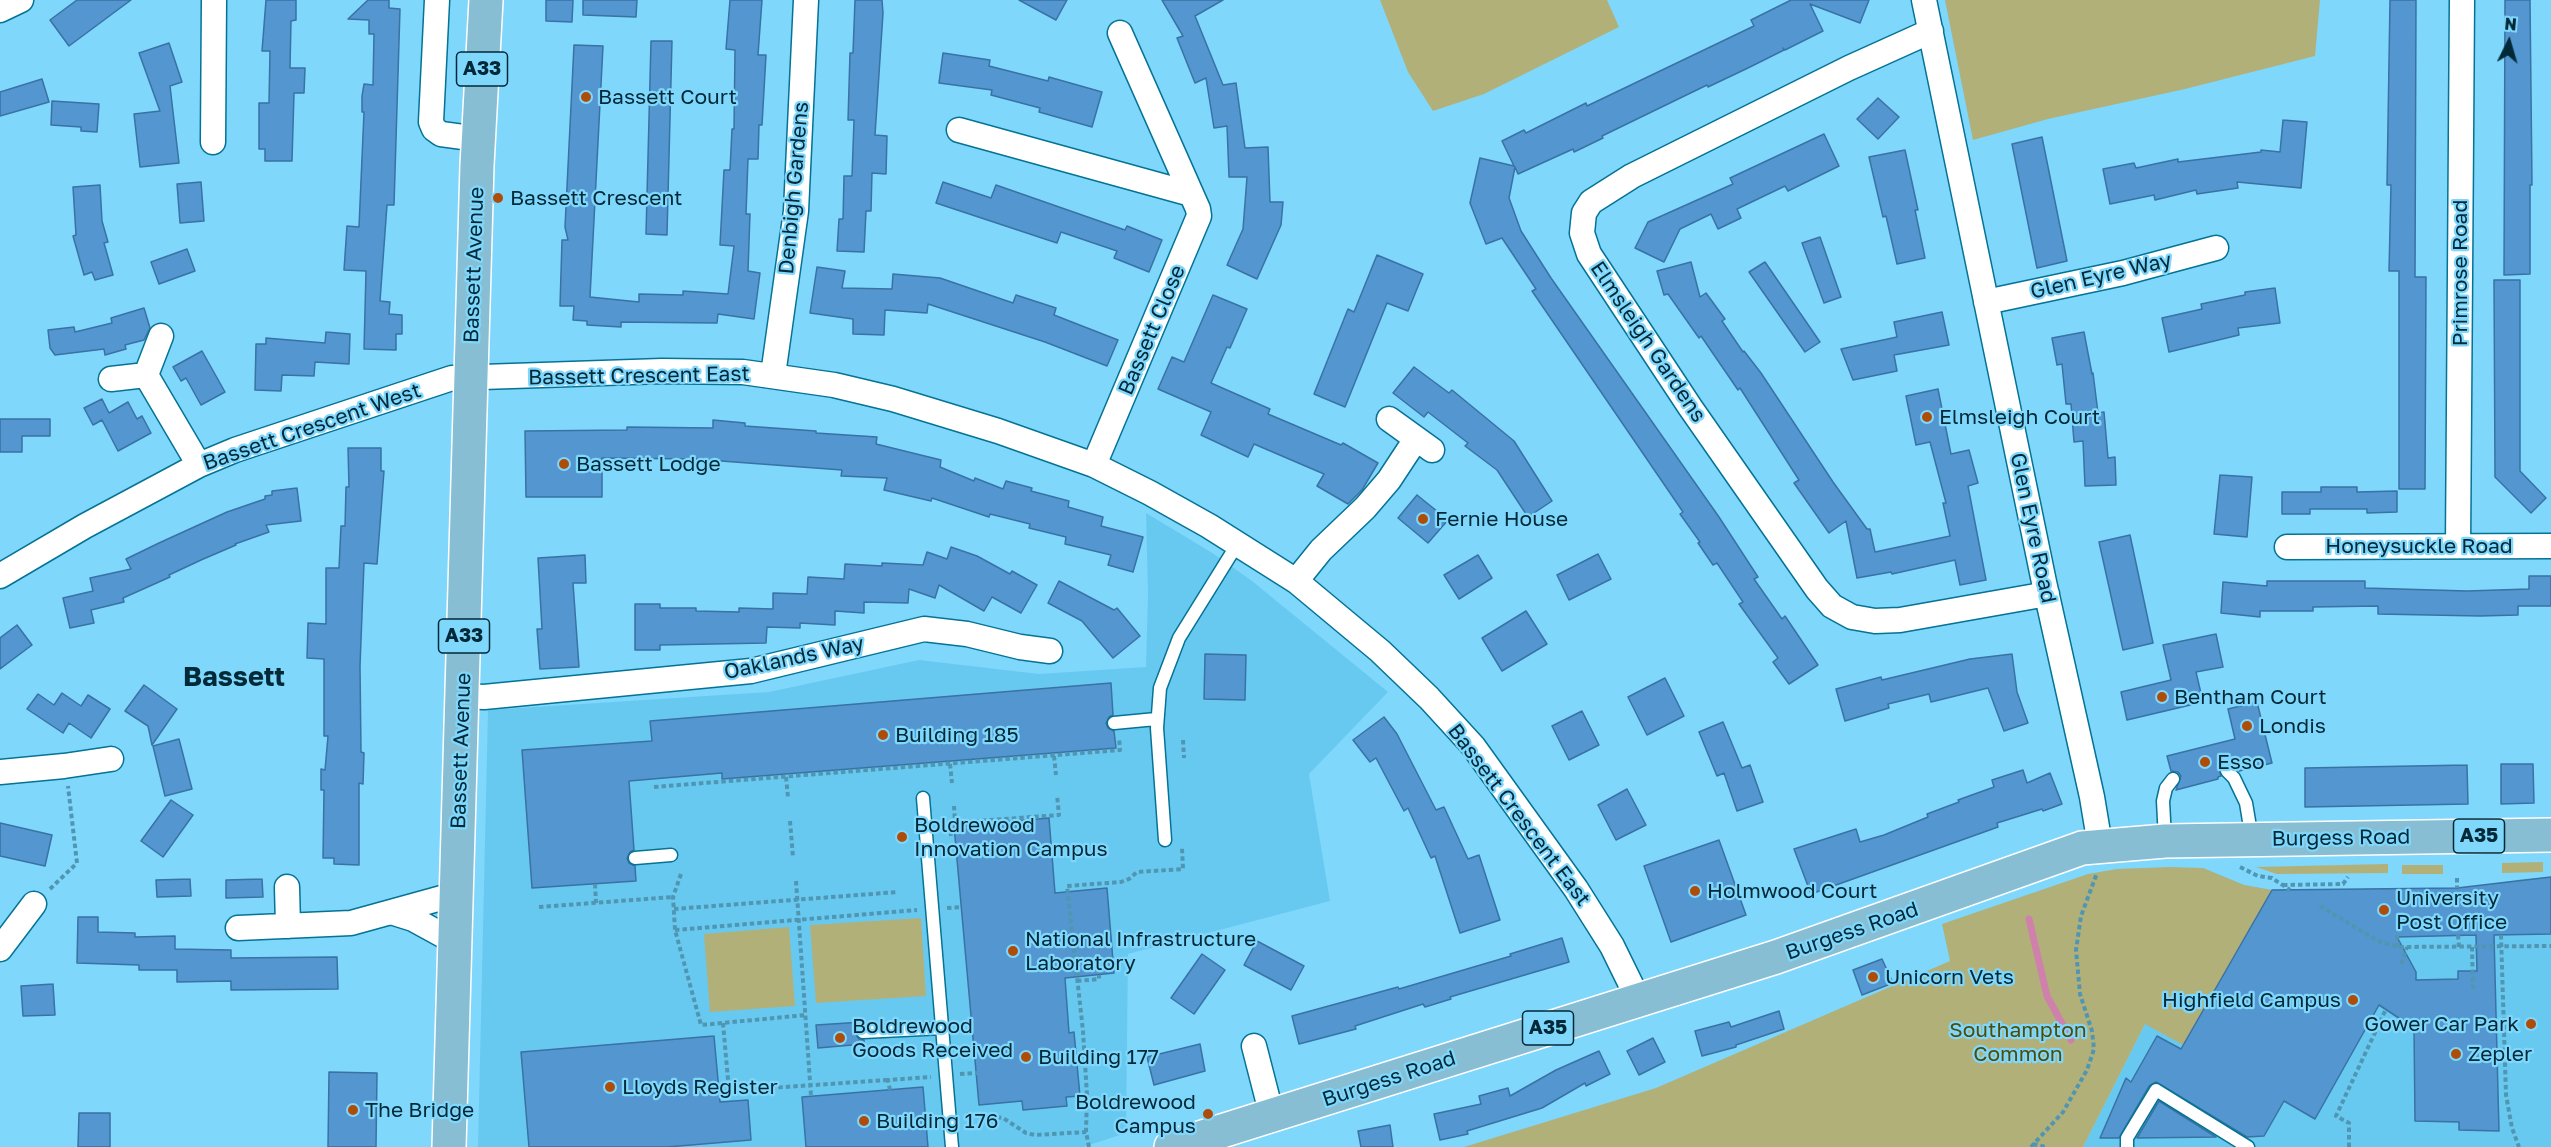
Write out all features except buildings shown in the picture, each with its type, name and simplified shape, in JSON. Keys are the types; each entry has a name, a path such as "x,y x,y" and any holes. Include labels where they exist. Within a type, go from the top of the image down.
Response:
{"main road":[{"name":"Bassett Avenue","path":"449,1147 478,139 486,0"},
{"name":"Burgess Road","path":"1171,1147 1639,1001 1854,931 2065,853 2100,855 2165,840 2551,835"}],"street":[{"path":"0,10 21,0"},
{"path":"213,142 214,0"},
{"path":"437,0 431,122 434,129 441,134 478,139"},
{"name":"Denbigh Gardens","path":"773,375 796,211 806,0"},
{"name":"Glen Eyre Road","path":"1924,0 2047,594 2091,790 2100,855"},
{"name":"Primrose Road","path":"2458,546 2462,0"},
{"name":"Elmsleigh Gardens","path":"1931,31 1849,68 1632,176 1592,202 1584,213 1582,233 1589,254 1690,407 1817,589 1832,606 1852,617 1875,621 1900,620 2047,594"},
{"name":"Bassett Close","path":"1094,465 1198,224 1198,209 1120,33"},
{"path":"959,130 1191,194"},
{"name":"Glen Eyre Way","path":"1986,302 2123,273 2216,248"},
{"path":"146,375 161,336"},
{"name":"Bassett Crescent East","path":"471,378 671,371 773,375 834,385 945,413 1094,465 1150,493 1238,543 1296,581 1380,651 1429,698 1473,746 1576,889 1612,946 1639,1001"},
{"path":"111,379 146,375"},
{"path":"146,375 199,465"},
{"name":"Bassett Crescent West","path":"0,576 85,526 199,465 235,450 452,378 471,378"},
{"path":"1296,581 1321,550 1365,508 1424,444 1389,418"},
{"name":"Honeysuckle Road","path":"2286,547 2551,546"},
{"name":"Oaklands Way","path":"462,696 484,697 751,671 924,630 967,634 1050,651"},
{"path":"0,772 111,759"},
{"path":"287,887 288,926"},
{"path":"238,928 351,923 394,913 456,894"},
{"path":"0,949 34,903"},
{"path":"394,913 413,919 455,942"},
{"path":"1254,1046 1272,1116"}],"lane":[{"path":"1165,840 1156,719 1160,688 1172,653 1238,543"},
{"path":"1116,728 1156,719"},
{"path":"2227,771 2234,778 2246,803 2252,840"},
{"path":"2165,840 2163,801 2166,788 2173,779"},
{"path":"923,798 952,1147"},
{"path":"634,858 671,855"},
{"path":"863,1032 943,1028"},
{"path":"2127,1147 2127,1138 2156,1090 2248,1147"}],"path":[{"path":"654,787 1120,750 1116,728"},
{"path":"1183,740 1185,758"},
{"path":"1054,756 1056,775"},
{"path":"950,764 952,783"},
{"path":"34,903 77,863 64,766"},
{"path":"786,777 788,797"},
{"path":"951,836 950,824 1059,814 1057,795"},
{"path":"954,806 955,823"},
{"path":"790,821 793,857"},
{"path":"1089,1147 1086,1132 1087,1095 1067,886 1091,887 1120,882 1129,879 1137,872 1183,869 1182,848"},
{"path":"2032,1146 2063,1112 2087,1070 2094,1049 2092,1031 2080,994 2076,950 2081,916 2100,855"},
{"path":"681,874 673,897 675,930 701,1025 806,1015"},
{"path":"2272,878 2290,890"},
{"path":"2282,885 2343,884 2348,878"},
{"path":"2457,878 2457,888"},
{"path":"796,881 811,1096"},
{"path":"595,884 596,903"},
{"path":"674,909 898,892"},
{"path":"538,906 673,897"},
{"path":"2320,906 2378,941 2398,946 2551,946"},
{"path":"946,908 961,907"},
{"path":"675,930 921,910"},
{"path":"2397,935 2398,946"},
{"path":"2501,935 2506,1095 2512,1128 2519,1147"},
{"path":"2458,936 2459,947"},
{"path":"2401,964 2407,946"},
{"path":"2472,947 2473,989"},
{"path":"2481,947 2481,953"},
{"path":"1077,981 1099,979 1099,975"},
{"path":"2349,1147 2349,1124 2336,1116 2386,1009"},
{"path":"723,1023 729,1091"},
{"path":"959,1074 977,1073"},
{"path":"696,1093 937,1076"},
{"path":"888,1080 890,1090"},
{"path":"967,1114 1003,1118 1026,1133 1035,1135 1086,1132"},
{"path":"2032,1146 2046,1147"}],"shaded area":[{"name":"Boldrewood Innovation Campus","path":"1146,513 1214,554 1252,581 1388,692 1309,774 1330,901 1128,954 1126,1133 1083,1147 478,1147 488,710 769,692 919,660 1039,674 1146,667 1148,593"},
{"name":"Highfield Campus","path":"2203,868 2244,885 2271,890 2463,888 2551,877 2551,1147 2083,1147 2145,1024"}],"green space":[{"path":"1380,0 1607,0 1619,27 1484,94 1433,111 1408,72"},
{"path":"1945,0 2320,0 2315,56 2185,89 2048,119 1973,140"},
{"path":"2543,862 2543,872 2502,873 2502,863"},
{"path":"2388,864 2388,873 2277,874 2256,867"},
{"path":"2402,865 2443,865 2443,874 2402,874"},
{"name":"Southampton Common","path":"2203,868 2244,885 2272,890 2183,1045 2145,1024 2083,1147 1464,1147 1656,1088 1950,961 1942,924 2088,874 2117,869"},
{"path":"921,918 926,996 816,1003 810,925"},
{"path":"789,927 795,1006 710,1012 704,934"}],"waterway":[{"path":"2029,919 2047,996 2071,1040"}],"place":[{"name":"Bassett Court","path":"586,97"},
{"name":"Bassett Crescent","path":"498,198"},
{"name":"Elmsleigh Court","path":"1927,417"},
{"name":"Bassett Lodge","path":"564,464"},
{"name":"Fernie House","path":"1423,519"},
{"name":"Bentham Court","path":"2162,697"},
{"name":"Londis","path":"2247,726"},
{"name":"Building 185","path":"883,735"},
{"name":"Esso","path":"2205,762"},
{"name":"Boldrewood Innovation Campus","path":"902,837"},
{"name":"Holmwood Court","path":"1695,891"},
{"name":"University Post Office","path":"2384,910"},
{"name":"National Infrastructure Laboratory","path":"1013,951"},
{"name":"Unicorn Vets","path":"1873,977"},
{"name":"Highfield Campus","path":"2353,1000"},
{"name":"Gower Car Park","path":"2531,1024"},
{"name":"Boldrewood Goods Received","path":"840,1038"},
{"name":"Zepler","path":"2456,1054"},
{"name":"Building 177","path":"1026,1057"},
{"name":"Lloyds Register","path":"610,1087"},
{"name":"The Bridge","path":"353,1110"},
{"name":"Boldrewood Campus","path":"1208,1114"},
{"name":"Building 176","path":"864,1121"}],"district":[{"name":"Bassett","path":"234,677"}]}
